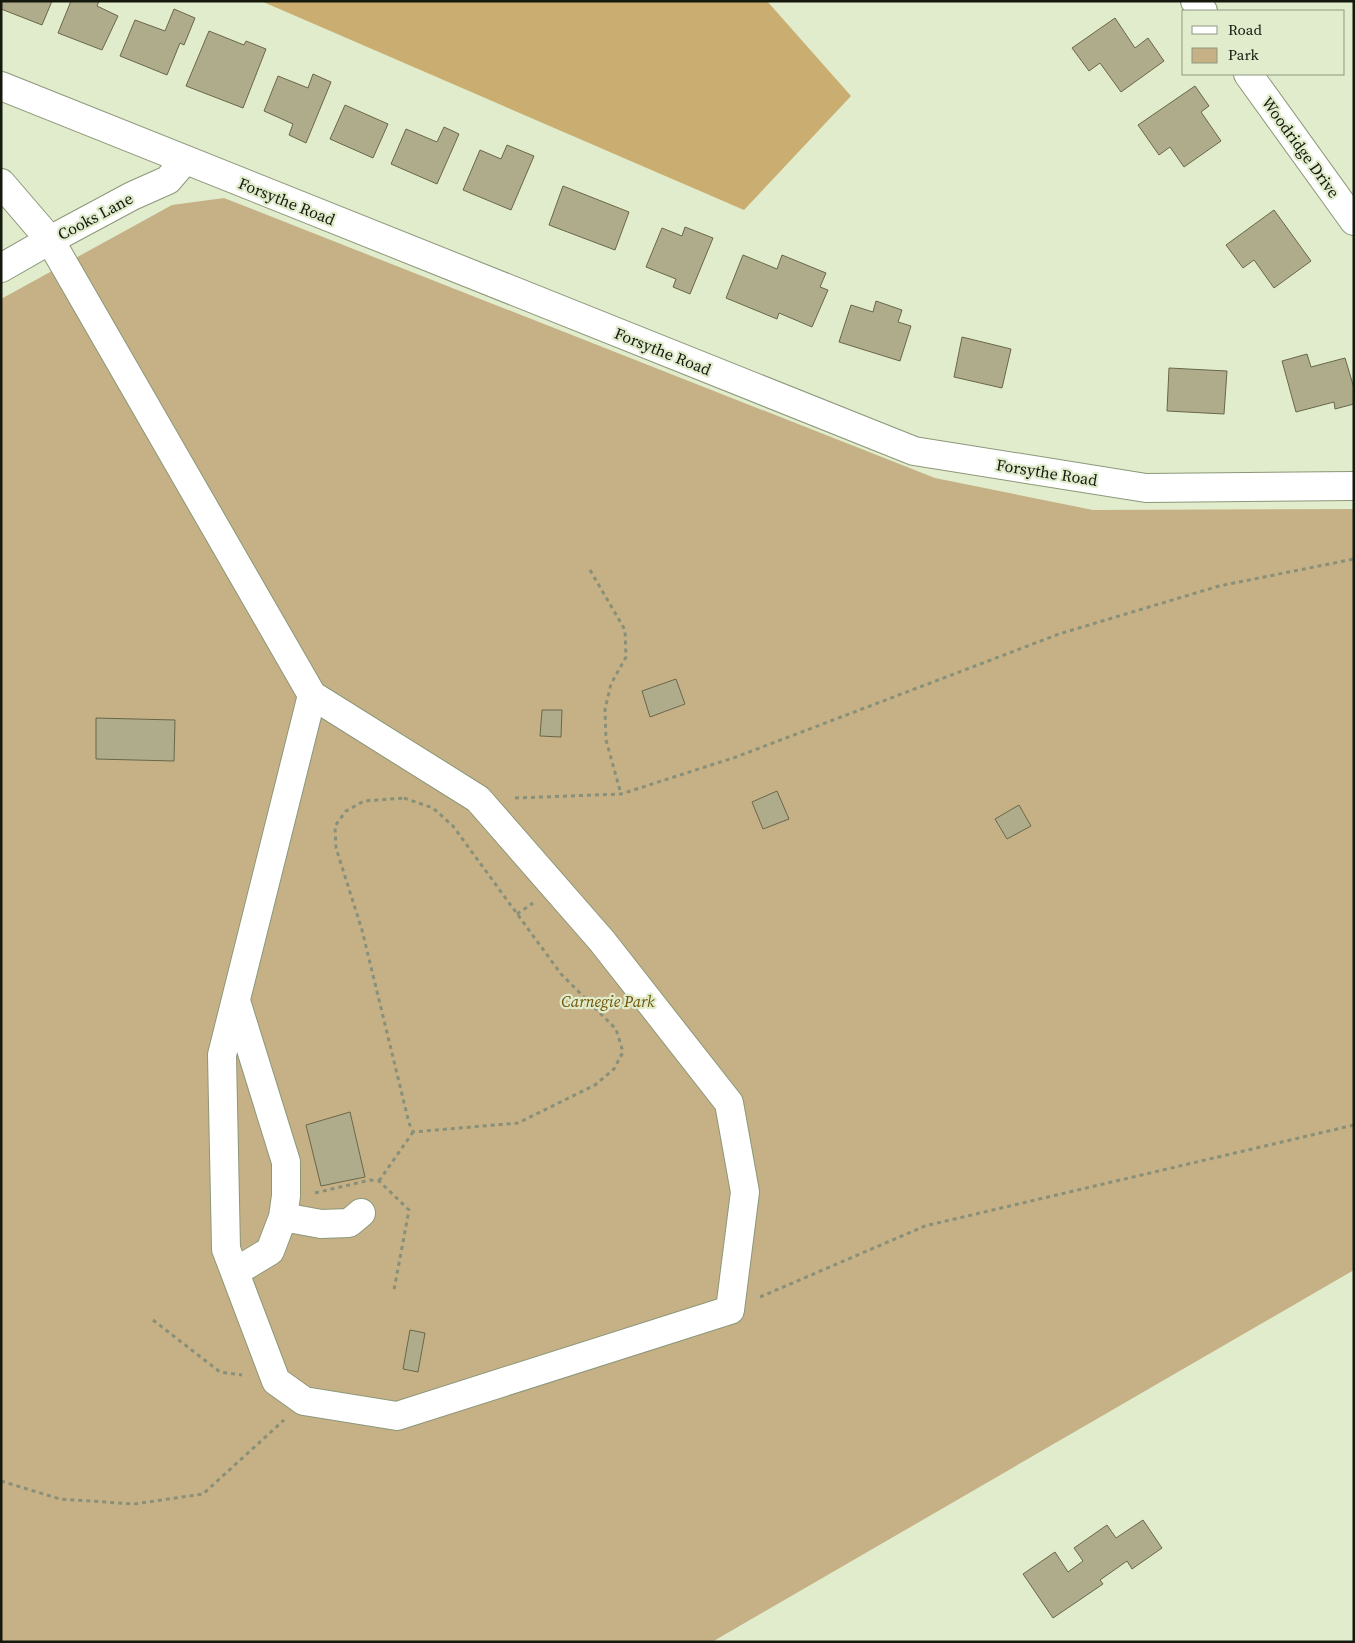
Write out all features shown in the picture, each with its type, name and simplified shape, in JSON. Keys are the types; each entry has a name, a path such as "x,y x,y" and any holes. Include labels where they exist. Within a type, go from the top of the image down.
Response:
{"street":[{"name":"Woodridge Drive","path":"1249,75 1354,220"},
{"name":"Forsythe Road","path":"1,86 914,451 1146,488 1354,486"},
{"name":"Cooks Lane","path":"1,268 132,196 168,180 185,160"},
{"path":"1,183 50,240 312,695 478,799 602,941 729,1103 745,1192 730,1310 397,1416 304,1401 276,1381 226,1249 222,1054 312,695"},
{"path":"235,1272 270,1250 284,1208 286,1162 236,1002"},
{"path":"284,1208 322,1224 349,1223 361,1213"}],"path":[{"path":"478,799 621,794 736,757 1059,634 1219,586 1354,559"},
{"path":"590,570 625,630 626,657 611,684 605,709 606,740 621,794"},
{"path":"404,798 433,808 453,826 561,974 616,1030 623,1052 614,1069 595,1085 518,1123 413,1132 409,1123 362,930 336,848 336,826 346,811 364,801 404,798"},
{"path":"730,1310 925,1226 1354,1126"},
{"path":"379,1181 413,1132"},
{"path":"284,1208 370,1180 379,1181 409,1210 394,1290"},
{"path":"154,1320 220,1372 276,1381"},
{"path":"1,1481 60,1499 134,1504 203,1494 304,1401"}],"green space":[{"name":"Carnegie Park","path":"224,198 935,478 1093,510 1354,509 1354,1270 712,1642 4,1642 1,1640 1,299 172,205"}],"shaded area":[{"path":"261,1 767,1 851,96 744,210"}],"building":[{"path":"1,1 52,1 42,25 1,9"},
{"path":"71,1 99,1 97,6 118,16 102,50 58,33"},
{"path":"174,9 195,18 184,45 180,43 167,75 120,56 135,20 165,31"},
{"path":"1115,18 1135,48 1148,38 1164,61 1121,92 1100,63 1089,71 1072,48"},
{"path":"209,31 244,45 246,41 266,49 243,108 186,86"},
{"path":"313,74 331,82 306,143 289,135 293,124 264,111 278,76 308,88"},
{"path":"1195,86 1209,106 1201,112 1221,141 1184,167 1170,147 1159,155 1138,125"},
{"path":"345,105 388,124 373,158 330,139"},
{"path":"444,127 459,134 437,184 391,164 406,129 437,142"},
{"path":"507,145 534,156 511,210 463,190 480,150 501,159"},
{"path":"563,186 629,212 615,250 549,225"},
{"path":"1274,210 1311,261 1274,288 1254,260 1243,268 1226,245"},
{"path":"685,227 713,238 690,294 673,287 676,279 646,267 662,228 682,236"},
{"path":"743,255 777,269 782,255 826,273 820,287 828,290 812,327 779,313 777,319 726,298"},
{"path":"876,301 902,310 898,322 911,326 900,361 839,342 851,305 873,312"},
{"path":"962,337 1011,349 1002,388 954,377"},
{"path":"1307,354 1311,367 1345,358 1354,388 1354,404 1335,409 1334,402 1296,412 1282,361"},
{"path":"1169,368 1227,371 1224,414 1167,411"},
{"path":"676,679 685,704 650,717 642,691"},
{"path":"542,710 562,710 561,737 540,736"},
{"path":"96,718 175,720 174,761 96,759"},
{"path":"777,791 789,819 763,829 752,802"},
{"path":"1019,805 1031,826 1007,839 995,819"},
{"path":"350,1112 365,1177 321,1186 306,1125"},
{"path":"410,1330 425,1333 418,1372 403,1369"},
{"path":"1143,1520 1162,1548 1132,1569 1127,1561 1100,1580 1103,1584 1053,1618 1023,1574 1055,1552 1068,1572 1083,1561 1074,1548 1107,1525 1116,1538"}]}
